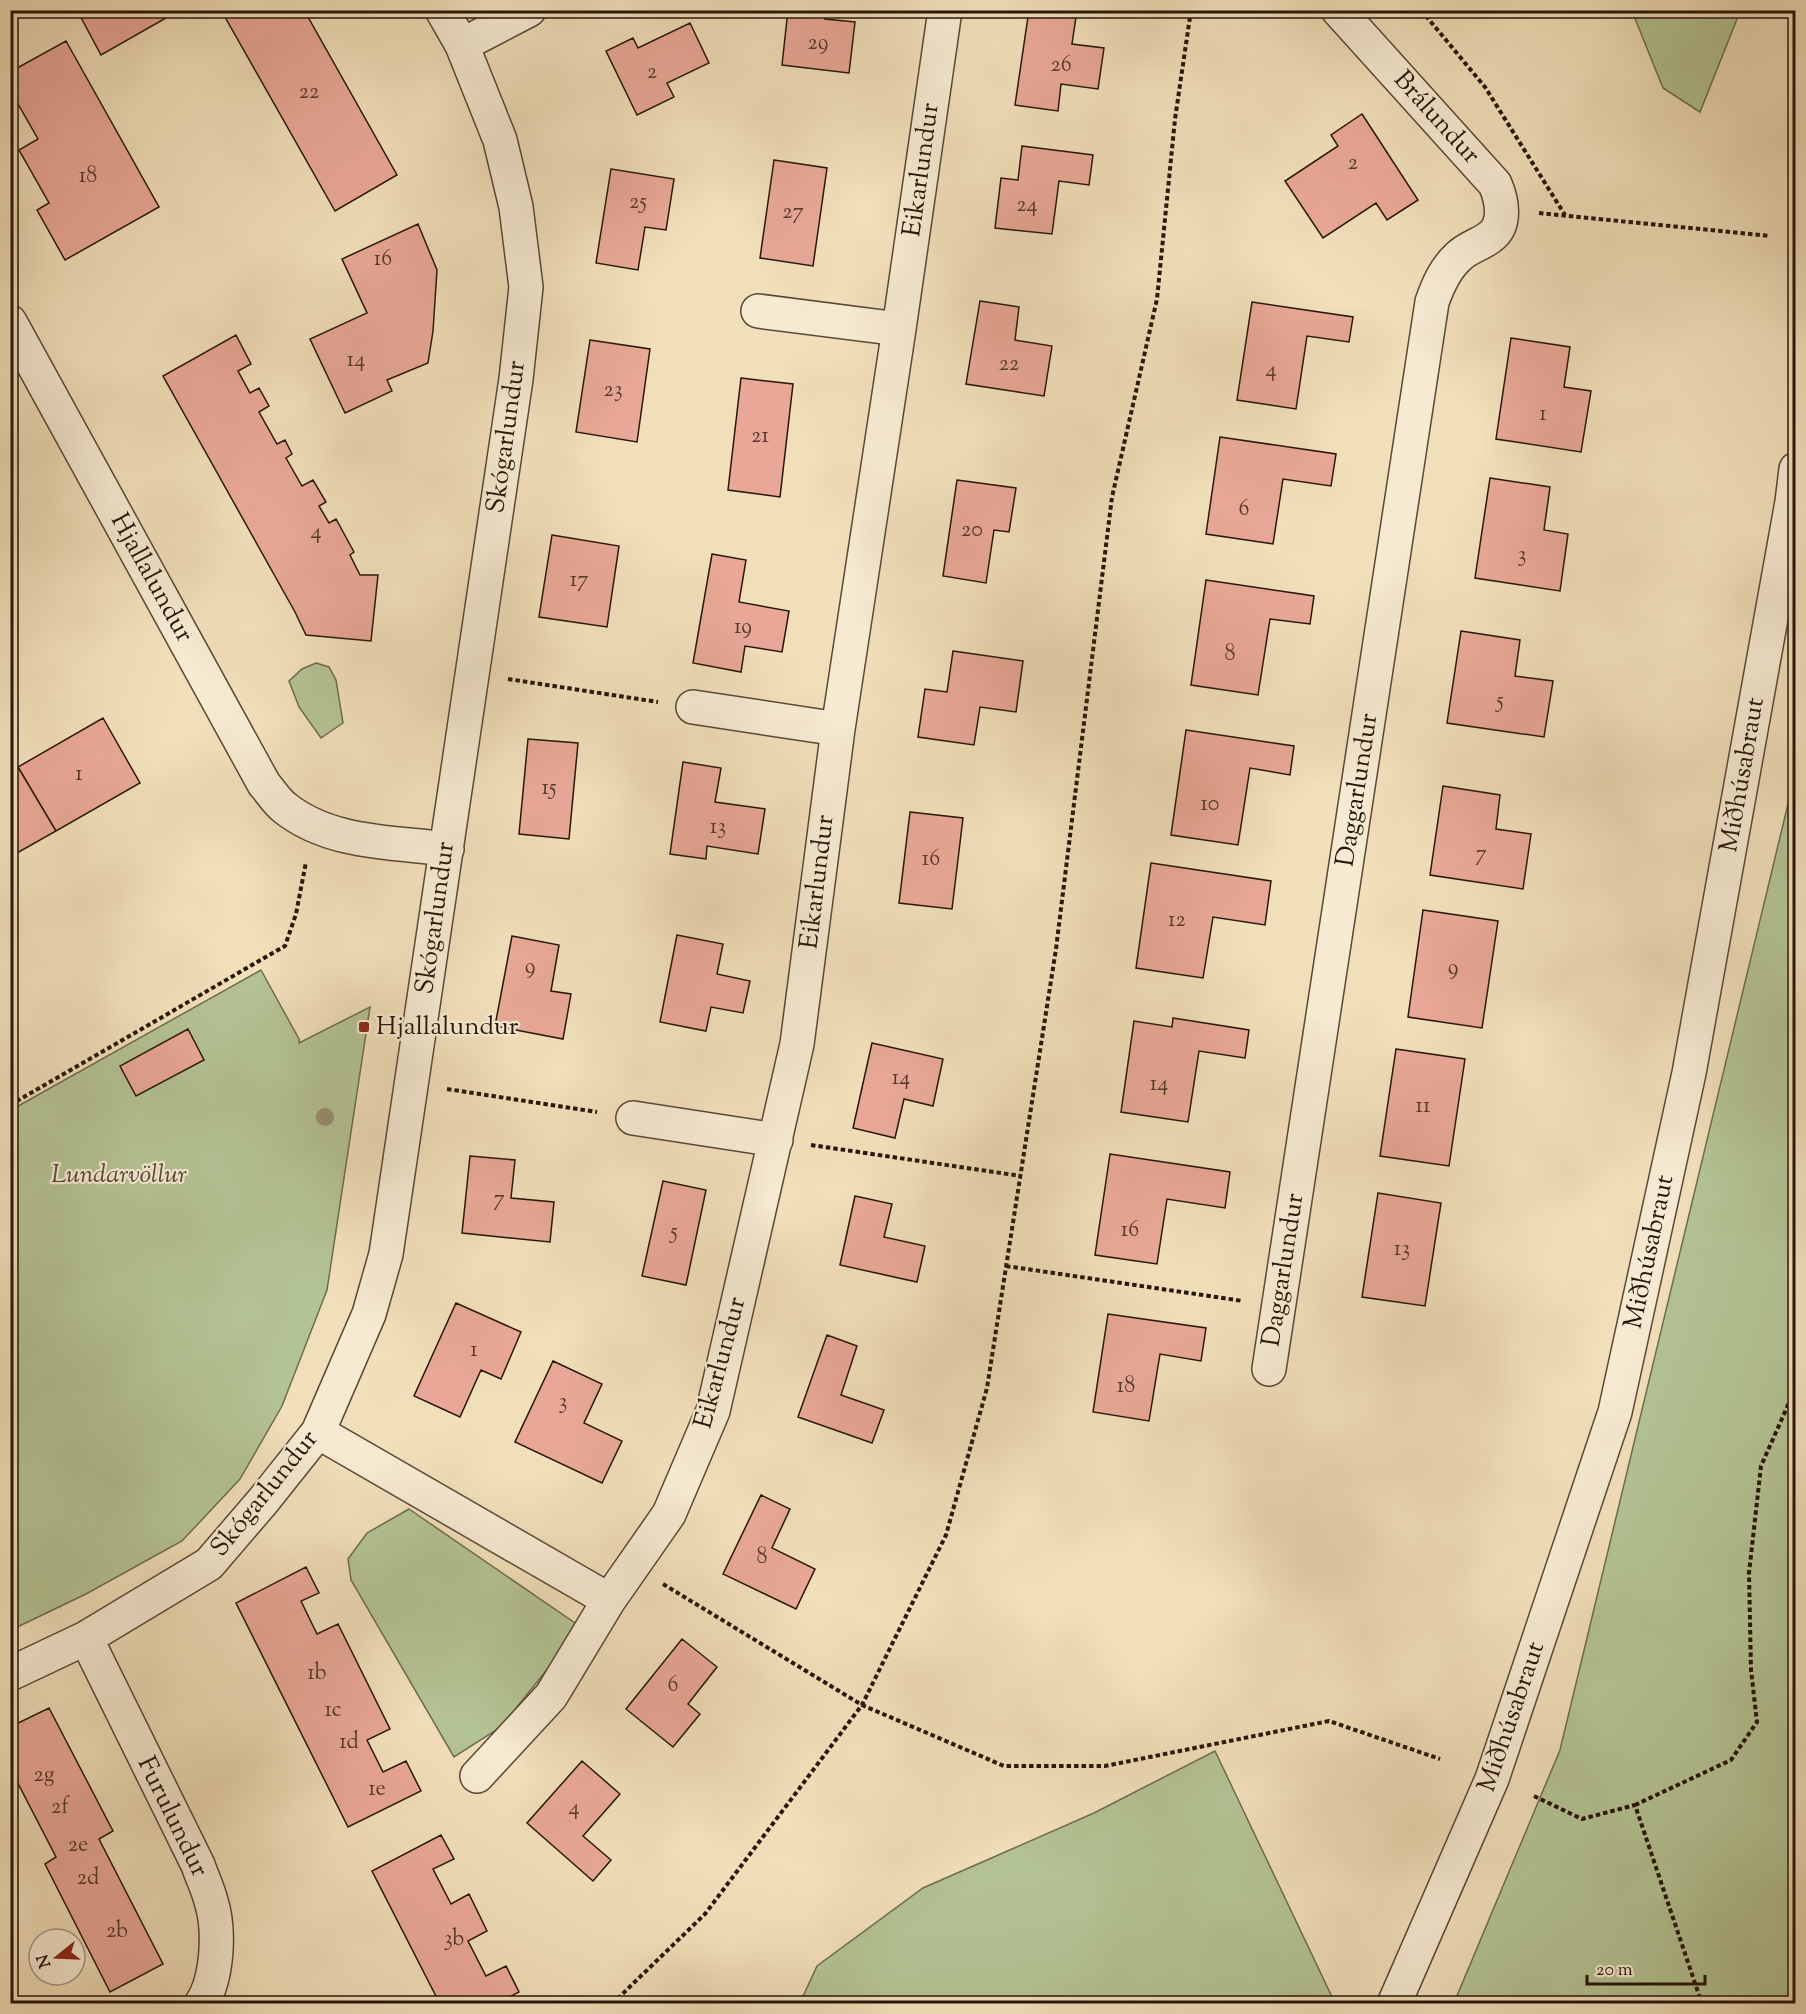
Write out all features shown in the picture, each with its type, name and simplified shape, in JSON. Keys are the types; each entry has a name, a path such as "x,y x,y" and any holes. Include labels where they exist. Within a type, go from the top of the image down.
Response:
{"street":[{"name":"Skógarlundur","path":"10,1674 86,1638 209,1564 263,1502 318,1432 369,1314 386,1254 516,379 526,287 516,207 500,140 462,45 442,10"},
{"path":"462,45 529,10"},
{"name":"Eikarlundur","path":"477,1776 551,1696 609,1600 669,1514 713,1411 797,1044 838,729 945,10"},
{"name":"Brálundur","path":"1338,10 1496,184 1501,196 1497,223"},
{"name":"Daggarlundur","path":"1269,1369 1432,302 1445,271 1456,258 1497,223"},
{"path":"758,311 899,329"},
{"name":"Hjallalundur","path":"10,322 264,784 284,808 313,826 340,836 447,849"},
{"name":"Miðhúsabraut","path":"1394,2004 1492,1779 1615,1412 1689,1073 1792,502 1796,469"},
{"path":"693,707 838,729"},
{"path":"633,1118 776,1140"},
{"path":"318,1432 609,1600"},
{"name":"Furulundur","path":"86,1638 198,1865 212,1903 216,1934 214,1968 206,1997 201,2004"}],"path":[{"path":"612,2004 705,1914 862,1705 946,1536 987,1388 1056,948 1112,497 1157,298 1175,119 1191,10"},
{"path":"1421,10 1485,87 1566,216"},
{"path":"1497,223 1566,216 1770,236"},
{"path":"499,678 693,707"},
{"path":"10,1105 285,946 296,914 313,826"},
{"path":"446,1089 633,1118"},
{"path":"776,1140 1021,1176"},
{"path":"1006,1266 1279,1307"},
{"path":"1534,1796 1582,1820 1635,1805 1731,1760 1757,1722 1751,1670 1749,1573 1754,1525 1761,1466 1796,1387"},
{"path":"633,1565 862,1705 1004,1766 1105,1766 1329,1722 1440,1759"},
{"path":"1635,1805 1702,2004"}],"green space":[{"path":"1632,11 1738,11 1739,14 1700,112 1663,88"},
{"path":"316,663 329,667 336,680 343,723 321,738 299,707 289,681 302,669"},
{"path":"1795,775 1795,2003 1454,2003 1560,1750"},
{"name":"Lundarvöllur","path":"261,970 299,1039 299,1043 370,1007 327,1290 282,1406 240,1479 182,1541 86,1594 11,1630 11,1110"},
{"path":"409,1509 575,1623 561,1652 501,1727 454,1757 351,1580 348,1559 367,1533"},
{"path":"1215,1751 1333,1999 1331,2003 800,2003 817,1966 923,1888 1094,1813"}],"building":[{"path":"77,10 180,10 101,55"},
{"path":"221,10 304,10 397,175 335,211"},
{"path":"788,10 826,10 825,19 855,22 849,73 782,65"},
{"path":"1029,10 1077,10 1072,44 1104,48 1098,89 1061,84 1058,111 1015,105"},
{"path":"690,23 709,63 667,83 674,97 637,115 606,51 633,38 638,48"},
{"path":"66,41 159,207 65,260 37,210 49,203 19,150 38,139 10,90 10,72"},
{"path":"1362,114 1418,200 1387,220 1376,203 1323,238 1285,181 1338,146 1331,135"},
{"path":"1022,146 1093,155 1089,185 1059,181 1052,234 995,228 1001,178 1018,180"},
{"path":"774,160 827,168 813,266 760,258"},
{"path":"611,169 674,179 666,230 645,227 638,270 596,263"},
{"path":"418,224 437,270 433,331 428,363 387,380 392,391 345,413 310,339 367,313 342,259"},
{"path":"980,301 1019,307 1015,340 1052,346 1044,396 966,384"},
{"path":"1252,302 1353,317 1349,342 1307,336 1296,409 1237,400"},
{"path":"236,335 251,364 238,371 250,393 259,388 269,406 259,412 277,444 285,440 292,454 286,458 302,486 313,480 326,502 319,506 329,523 336,519 354,552 350,555 360,575 378,575 371,641 306,635 163,376"},
{"path":"1511,338 1570,347 1564,387 1591,391 1581,452 1496,439"},
{"path":"590,340 650,349 637,442 576,432"},
{"path":"741,378 793,384 780,497 728,490"},
{"path":"1220,437 1336,454 1331,486 1283,479 1273,544 1206,534"},
{"path":"1490,478 1550,487 1544,530 1568,534 1560,591 1475,578"},
{"path":"957,480 1016,488 1009,532 994,530 986,583 943,576"},
{"path":"552,535 619,546 607,627 539,617"},
{"path":"712,554 746,560 739,602 789,611 782,652 745,646 741,672 693,663"},
{"path":"1206,580 1314,596 1310,624 1270,619 1258,695 1191,685"},
{"path":"1461,631 1520,640 1515,676 1553,681 1544,737 1447,723"},
{"path":"953,651 1023,661 1016,712 980,707 974,745 918,737 925,689 947,692"},
{"path":"103,718 140,783 56,831 18,767"},
{"path":"1186,730 1294,746 1290,775 1250,768 1238,845 1171,835"},
{"path":"528,739 578,743 569,839 519,834"},
{"path":"683,762 721,768 715,802 765,809 758,854 707,846 706,859 670,854"},
{"path":"18,767 56,831 10,857 10,771"},
{"path":"1443,786 1500,795 1496,829 1531,834 1523,889 1430,875"},
{"path":"910,812 963,818 952,909 899,903"},
{"path":"1151,863 1271,881 1265,925 1213,917 1203,978 1136,968"},
{"path":"1423,910 1498,921 1482,1028 1408,1017"},
{"path":"677,935 723,944 717,974 750,981 743,1013 711,1007 706,1031 660,1022"},
{"path":"512,936 559,945 551,991 571,994 563,1039 495,1026"},
{"path":"1173,1018 1249,1030 1245,1058 1199,1051 1188,1122 1121,1112 1134,1021 1172,1027"},
{"path":"188,1029 204,1060 136,1096 120,1066"},
{"path":"872,1043 943,1059 933,1106 904,1099 895,1138 853,1128"},
{"path":"1396,1049 1465,1059 1449,1166 1380,1156"},
{"path":"1110,1154 1230,1172 1225,1208 1167,1199 1157,1264 1095,1255"},
{"path":"470,1156 515,1160 511,1198 554,1202 550,1242 462,1233"},
{"path":"663,1181 706,1190 686,1285 642,1276"},
{"path":"1378,1193 1441,1203 1425,1306 1362,1297"},
{"path":"855,1196 892,1204 884,1237 925,1246 917,1282 840,1265"},
{"path":"456,1303 521,1332 501,1379 481,1370 460,1417 414,1396"},
{"path":"1108,1314 1206,1328 1201,1361 1160,1354 1149,1421 1093,1412"},
{"path":"827,1335 857,1346 841,1395 884,1410 872,1443 798,1417"},
{"path":"553,1361 602,1384 584,1423 622,1441 602,1483 515,1442"},
{"path":"761,1495 790,1509 772,1548 815,1569 796,1609 723,1574"},
{"path":"306,1567 319,1593 301,1601 317,1634 338,1624 390,1729 367,1740 383,1772 406,1761 421,1791 348,1827 236,1603"},
{"path":"682,1639 717,1667 688,1704 700,1714 673,1747 626,1709"},
{"path":"49,1708 113,1831 99,1839 163,1964 110,1992 87,1947 87,1927 77,1927 45,1864 56,1857 10,1768 10,1727"},
{"path":"582,1761 620,1794 583,1836 611,1860 593,1881 527,1823"},
{"path":"441,1835 454,1859 433,1869 451,1904 469,1894 487,1931 468,1941 486,1976 506,1966 519,1992 496,2004 440,2004 372,1871"}],"place":[{"name":"Hjallalundur","path":"364,1027"}]}
